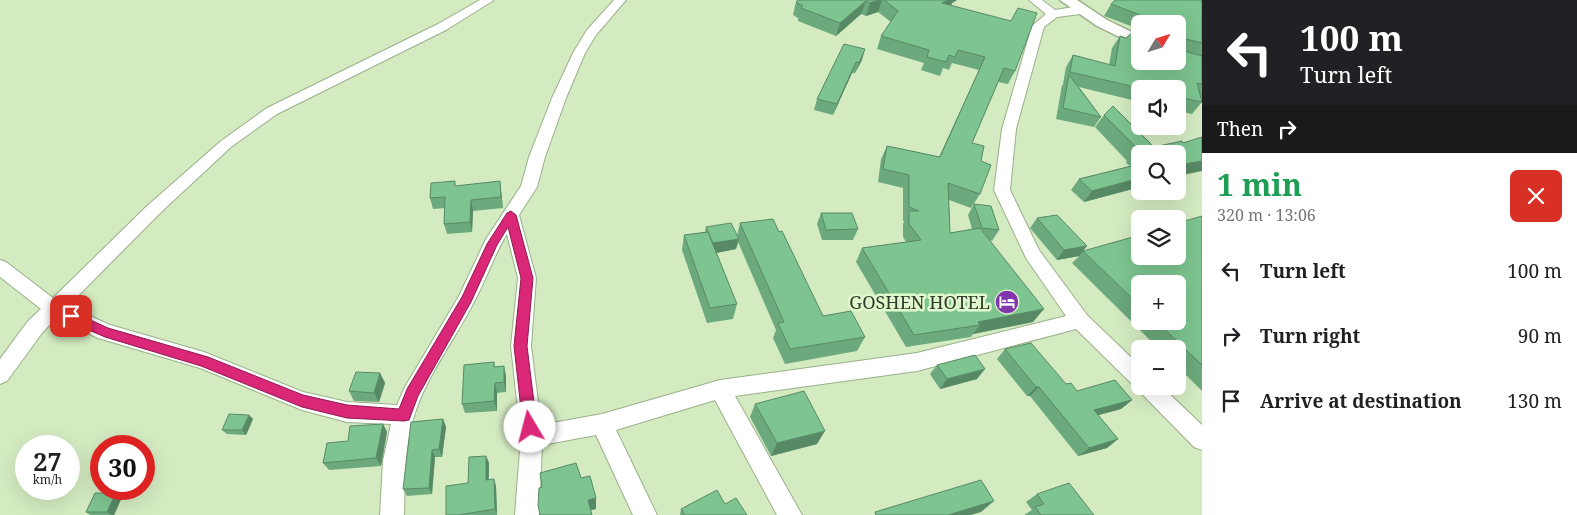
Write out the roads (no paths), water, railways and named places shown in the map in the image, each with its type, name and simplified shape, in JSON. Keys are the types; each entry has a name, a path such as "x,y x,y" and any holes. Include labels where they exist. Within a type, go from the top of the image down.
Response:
{"main road":[{"path":"1073,5 1131,37"}],"street":[{"path":"0,375 35,327 53,308 153,210 226,144 272,111 442,27 488,0"},
{"path":"392,515 394,461 404,415 412,394 467,299 492,244 529,187 543,140 579,53 591,33 620,0"},
{"path":"1035,0 1053,14"},
{"path":"1073,5 1053,14 1038,26 1009,129 1002,190 1032,253 1080,320 1131,370"},
{"path":"511,215 527,278 520,346 532,437 527,515"},
{"path":"0,268 53,308 105,332 204,361 302,401 347,412 404,415"},
{"path":"532,437 602,424 720,389 917,362 1080,320"},
{"path":"720,389 790,515"},
{"path":"1156,395 1202,440"},
{"path":"602,424 645,515"}],"place":[{"name":"GOSHEN HOTEL","path":"1007,302"}]}
